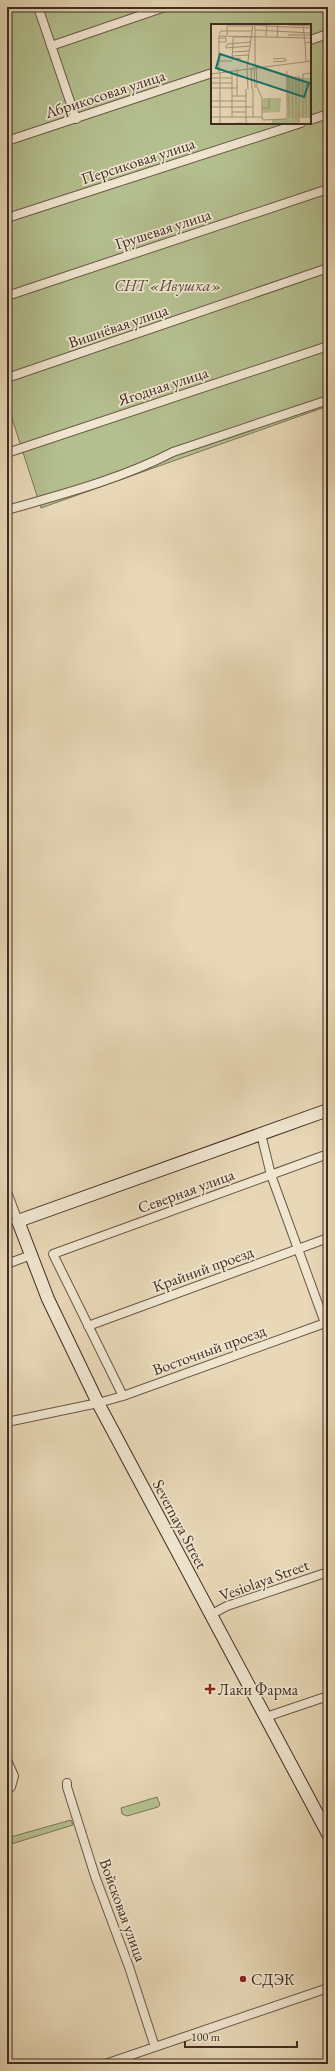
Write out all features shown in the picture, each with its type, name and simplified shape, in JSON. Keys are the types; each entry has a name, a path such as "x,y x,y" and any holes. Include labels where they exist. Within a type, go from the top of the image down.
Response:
{"street":[{"path":"38,7 76,119"},
{"path":"51,46 165,7"},
{"path":"311,40 328,34"},
{"name":"Абрикосовая улица","path":"7,141 211,73"},
{"path":"311,120 328,114"},
{"name":"Персиковая улица","path":"7,218 298,124"},
{"name":"Грушевая улица","path":"7,296 328,189"},
{"name":"Вишнёвая улица","path":"7,378 328,268"},
{"name":"Ягодная улица","path":"7,453 328,346"},
{"path":"7,510 67,493 150,464 173,452 328,400"},
{"path":"7,1192 18,1221 328,1110"},
{"path":"261,1134 271,1175 297,1250 327,1322"},
{"name":"Северная улица","path":"88,1326 53,1254 328,1154"},
{"name":"Severnaya Street","path":"18,1221 48,1299 98,1403 328,1834"},
{"name":"Крайний проезд","path":"88,1326 328,1238"},
{"path":"7,1264 31,1255"},
{"name":"Восточный проезд","path":"7,1422 98,1403 123,1396 327,1322"},
{"path":"88,1326 123,1396"},
{"name":"Vesiolaya Street","path":"210,1615 226,1606 328,1572"},
{"path":"266,1717 328,1696"},
{"path":"7,1760 14,1776 11,1787 7,1789"},
{"name":"Войсковая улица","path":"67,1783 91,1865 130,1967 156,2047"},
{"path":"105,2064 328,1988"}],"green space":[{"name":"СНТ «Ивушка»","path":"7,7 328,7 328,406 41,508 7,403"},
{"path":"157,1797 160,1805 158,1807 127,1816 122,1814 121,1808"},
{"path":"71,1820 73,1825 8,1845 7,1838"}],"place":[{"name":"Лаки Фарма","path":"210,1689"},
{"name":"СДЭК","path":"243,1979"}]}
